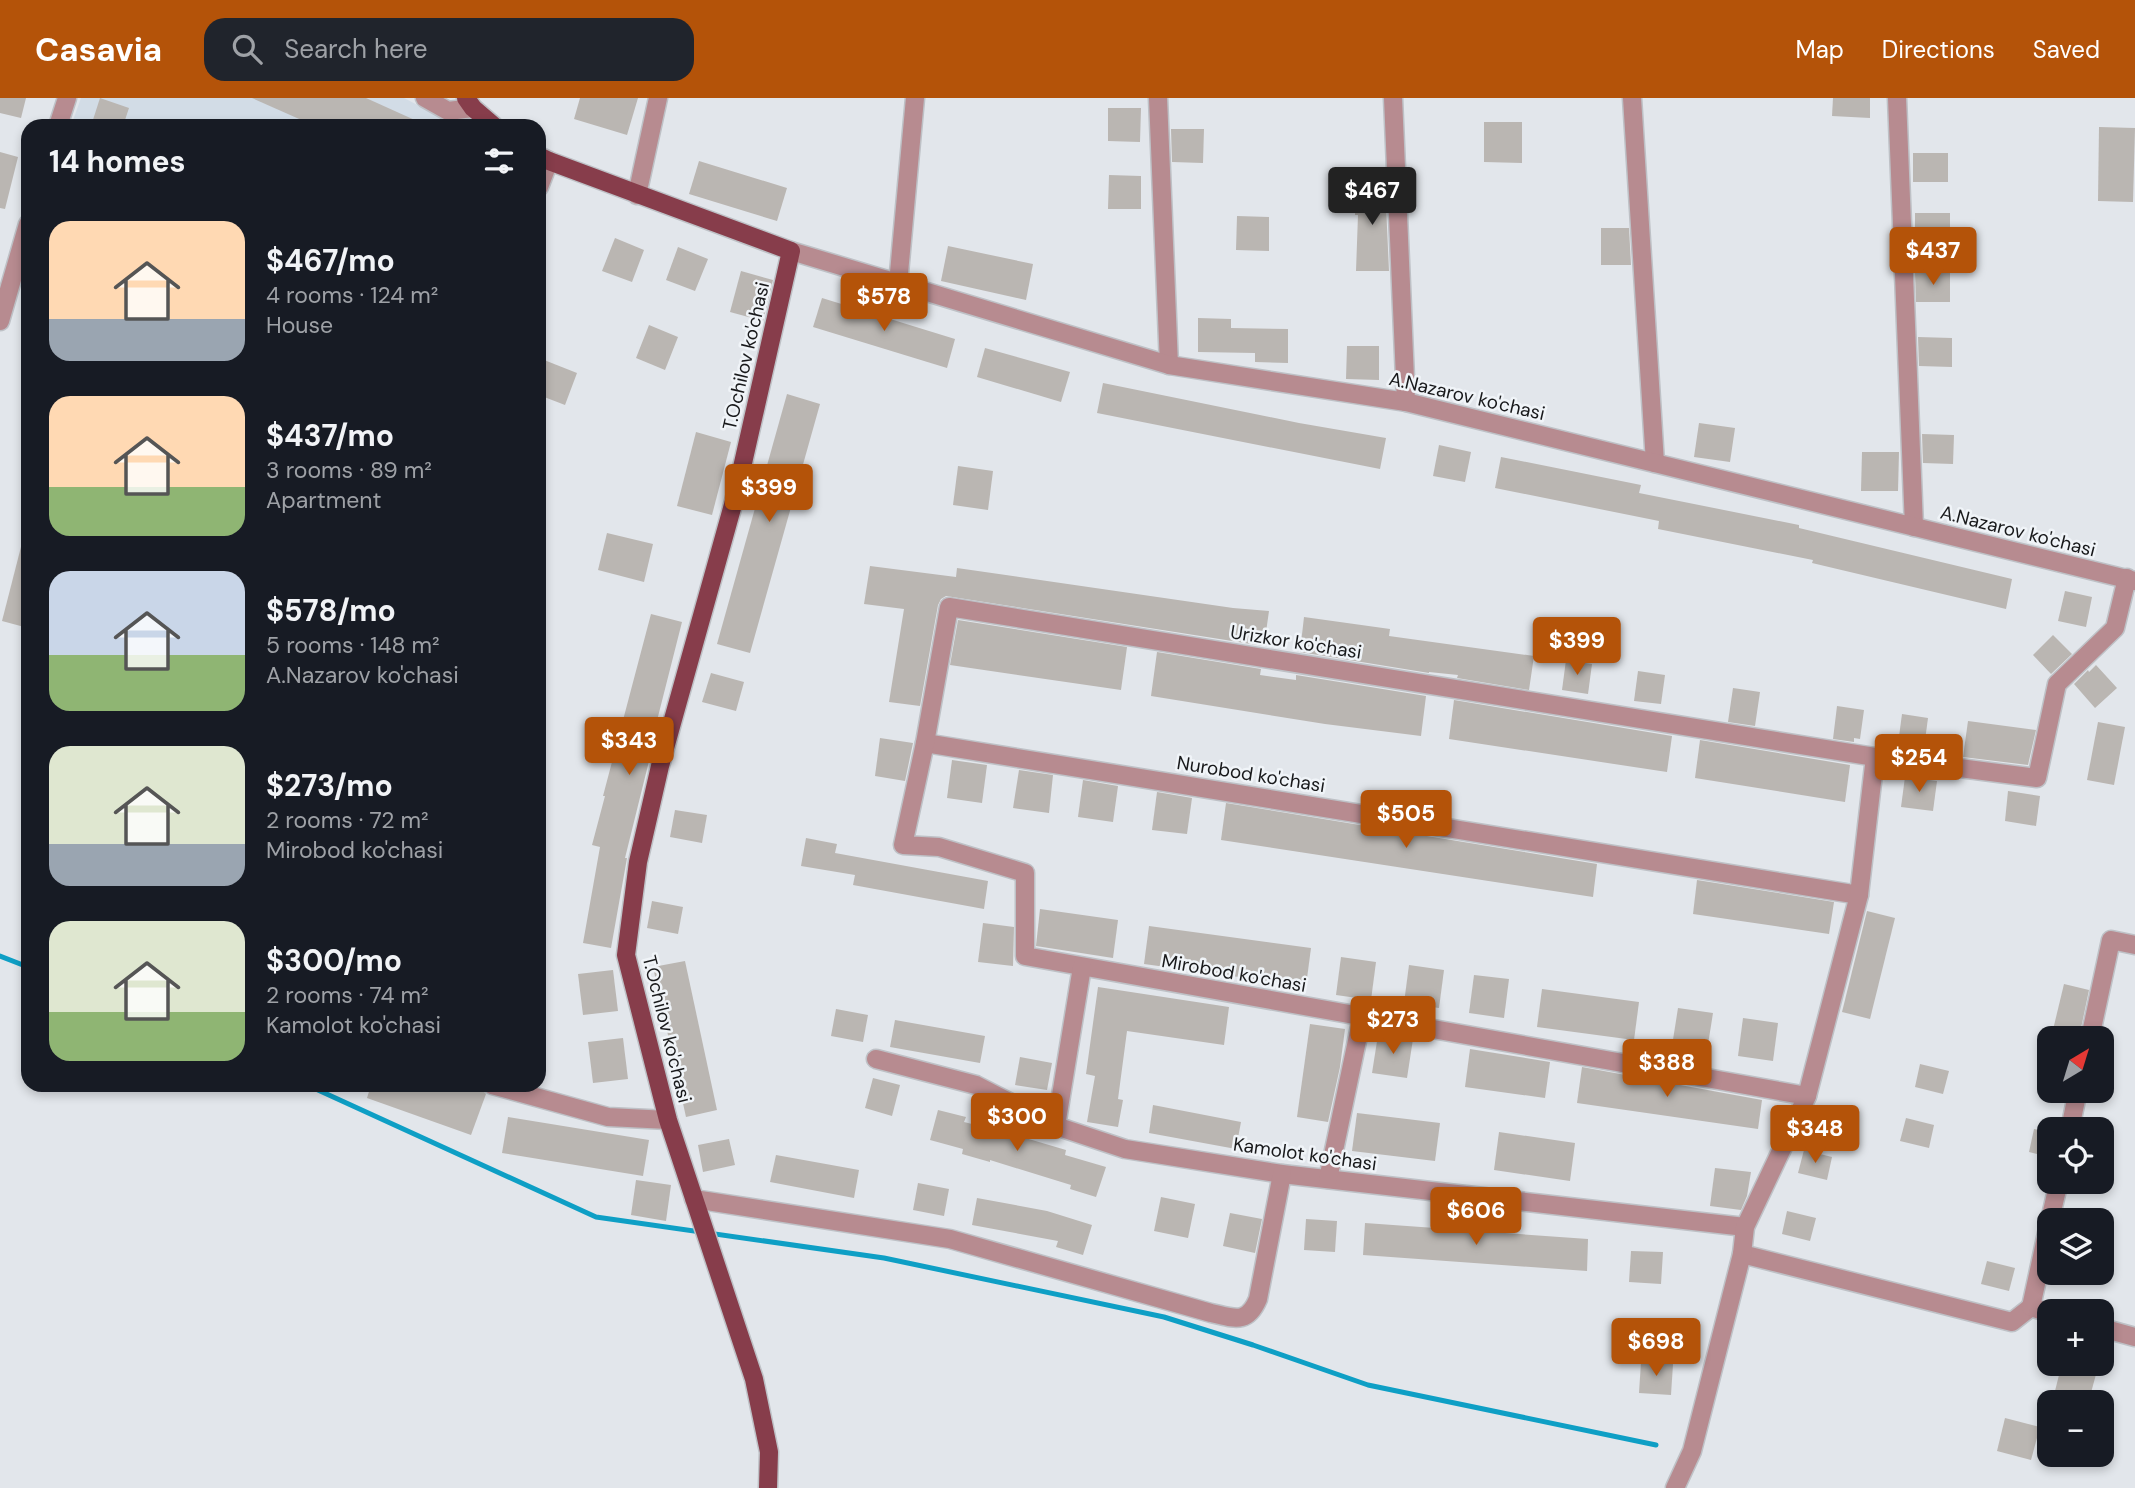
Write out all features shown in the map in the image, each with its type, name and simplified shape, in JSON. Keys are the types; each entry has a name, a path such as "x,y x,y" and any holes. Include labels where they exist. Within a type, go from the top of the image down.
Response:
{"main road":[{"path":"469,103 486,119"},
{"path":"546,160 791,251"},
{"name":"T.Ochilov ko'chasi","path":"768,1488 769,1452 754,1379 668,1120 626,955 638,862 660,766 736,494 791,251"}],"street":[{"path":"60,119 67,98"},
{"path":"425,98 448,111 469,103"},
{"path":"638,195 658,98"},
{"path":"898,284 915,98"},
{"path":"1158,98 1169,365"},
{"path":"1393,98 1406,402"},
{"path":"1632,98 1655,463"},
{"path":"1896,98 1914,527"},
{"path":"0,321 21,248"},
{"name":"A.Nazarov ko'chasi","path":"791,251 1169,365 1406,402 2131,579"},
{"path":"1675,1488 1692,1451 1742,1254 1745,1227 1807,1096 1859,895 1875,757 2038,778 2057,684 2116,628 2131,579"},
{"name":"Urizkor ko'chasi","path":"903,845 925,743 949,607 1875,757"},
{"name":"Nurobod ko'chasi","path":"925,743 1859,895"},
{"name":"Mirobod ko'chasi","path":"903,845 939,847 1025,873 1025,956 1807,1096"},
{"path":"2093,1026 2111,940 2135,946"},
{"path":"1056,1126 1082,967"},
{"path":"1328,1179 1362,1017"},
{"name":"Kamolot ko'chasi","path":"876,1059 976,1085 1056,1126 1125,1149 1282,1174 1745,1227"},
{"path":"517,1092 608,1117 668,1120"},
{"path":"694,1199 950,1240 1211,1313 1238,1318 1253,1312 1258,1299 1282,1174"},
{"path":"1742,1254 2012,1322 2031,1307 2037,1280"},
{"path":"2031,1307 2037,1309"},
{"path":"2114,1331 2135,1337"}],"shaded area":[{"path":"81,98 404,98 444,119 74,119"}],"building":[{"path":"0,98 26,98 21,118 0,113"},
{"path":"100,98 129,108 125,119 93,119"},
{"path":"252,98 366,98 412,119 299,119"},
{"path":"580,98 638,98 627,135 574,119"},
{"path":"1833,98 1870,98 1870,118 1832,116"},
{"path":"1108,108 1141,108 1140,142 1108,141"},
{"path":"1484,122 1522,122 1522,163 1484,162"},
{"path":"2099,127 2135,128 2133,202 2098,201"},
{"path":"1171,129 1204,129 1203,163 1172,162"},
{"path":"0,152 18,157 5,209 0,208"},
{"path":"1913,153 1948,153 1948,182 1913,182"},
{"path":"699,161 787,188 777,221 689,194"},
{"path":"1109,175 1141,176 1141,209 1108,209"},
{"path":"1355,182 1385,183 1389,271 1356,271 1358,215 1355,215"},
{"path":"1915,213 1950,213 1950,242 1915,242"},
{"path":"1237,216 1269,217 1269,251 1236,250"},
{"path":"1601,228 1629,228 1631,265 1601,265"},
{"path":"615,238 644,250 632,282 602,271"},
{"path":"948,246 1033,264 1026,300 941,281"},
{"path":"678,247 708,259 695,291 666,280"},
{"path":"741,271 773,280 763,321 730,312"},
{"path":"1915,273 1950,273 1950,302 1916,302"},
{"path":"822,298 955,339 947,368 813,327"},
{"path":"1198,318 1231,319 1231,328 1288,329 1288,363 1255,362 1255,353 1198,352"},
{"path":"649,325 678,337 665,370 636,358"},
{"path":"1918,337 1952,338 1952,367 1919,366"},
{"path":"1347,346 1379,346 1379,380 1346,379"},
{"path":"985,348 1070,372 1061,402 977,377"},
{"path":"546,361 577,373 565,405 546,398"},
{"path":"1103,383 1386,438 1380,469 1097,413"},
{"path":"787,394 820,404 750,653 717,644"},
{"path":"1699,423 1735,428 1730,462 1694,457"},
{"path":"696,432 731,442 712,515 677,506"},
{"path":"1922,434 1954,435 1953,464 1923,463"},
{"path":"1439,445 1471,452 1465,482 1433,476"},
{"path":"1862,452 1899,452 1898,491 1861,491"},
{"path":"1501,457 1641,485 1639,493 1799,525 1799,528 2012,579 2006,609 1812,563 1813,560 1658,529 1659,521 1495,488"},
{"path":"958,466 993,471 988,510 953,505"},
{"path":"607,533 653,544 644,582 598,570"},
{"path":"21,547 21,626 2,621"},
{"path":"870,566 956,577 957,568 1269,611 1264,646 946,596 938,605 920,706 889,702 904,609 864,604"},
{"path":"2065,591 2092,597 2086,627 2058,621"},
{"path":"651,614 682,622 625,858 611,948 583,943 600,847 592,845"},
{"path":"1304,617 1390,629 1389,636 1534,656 1529,690 1457,678 1458,675 1429,673 1300,652"},
{"path":"958,620 1127,647 1121,690 950,665"},
{"path":"2053,635 2072,654 2051,674 2033,655"},
{"path":"1157,652 1261,669 1260,675 1296,680 1296,675 1426,696 1421,736 1325,724 1151,696"},
{"path":"1566,660 1592,664 1588,694 1562,690"},
{"path":"2096,665 2117,688 2095,708 2074,684"},
{"path":"1638,671 1665,675 1661,704 1634,701"},
{"path":"711,673 744,682 736,711 702,702"},
{"path":"1733,688 1760,692 1755,726 1728,722"},
{"path":"1454,700 1672,736 1667,772 1449,739"},
{"path":"1837,706 1864,710 1860,739 1854,738 1854,742 1833,739"},
{"path":"1902,714 1928,718 1924,748 1898,744"},
{"path":"1968,721 2036,730 2028,765 1963,757"},
{"path":"2098,722 2125,727 2114,785 2087,780"},
{"path":"880,738 913,743 905,781 875,776"},
{"path":"1700,740 1850,765 1845,802 1695,778"},
{"path":"952,760 987,765 982,803 947,798"},
{"path":"1019,770 1053,775 1049,813 1013,808"},
{"path":"1905,777 1937,781 1933,811 1901,807"},
{"path":"1083,780 1118,786 1113,822 1078,817"},
{"path":"2008,791 2040,796 2036,826 2005,821"},
{"path":"1157,792 1192,798 1187,834 1152,830"},
{"path":"1226,803 1597,864 1593,897 1221,840"},
{"path":"675,810 707,815 702,843 670,837"},
{"path":"806,838 837,844 835,853 988,881 984,909 853,885 855,875 801,866"},
{"path":"1697,880 1834,902 1829,934 1693,914"},
{"path":"652,901 683,907 678,934 647,928"},
{"path":"1040,909 1118,920 1113,958 1036,946"},
{"path":"1867,911 1895,918 1870,1019 1842,1012"},
{"path":"983,923 1014,927 1013,966 978,962"},
{"path":"1149,926 1311,948 1306,986 1144,964"},
{"path":"1341,957 1376,962 1371,1000 1336,995"},
{"path":"685,961 717,1110 686,1117 653,967"},
{"path":"1409,965 1444,970 1439,1008 1404,1003"},
{"path":"613,970 618,1011 583,1015 578,974"},
{"path":"1474,975 1509,979 1504,1018 1469,1013"},
{"path":"2064,984 2089,990 2082,1026 2054,1026"},
{"path":"1098,987 1229,1007 1224,1045 1127,1031 1118,1099 1123,1100 1118,1127 1087,1122 1095,1076 1086,1074"},
{"path":"1542,989 1639,1002 1634,1040 1537,1027"},
{"path":"1678,1008 1713,1013 1707,1051 1672,1046"},
{"path":"836,1009 868,1015 863,1042 831,1036"},
{"path":"1743,1018 1778,1023 1773,1061 1738,1056"},
{"path":"895,1020 985,1036 980,1063 890,1047"},
{"path":"1310,1024 1345,1029 1328,1122 1297,1117"},
{"path":"1378,1035 1413,1039 1407,1078 1372,1073"},
{"path":"623,1038 628,1079 593,1083 588,1042"},
{"path":"1470,1049 1550,1062 1545,1098 1465,1087"},
{"path":"1020,1057 1052,1063 1047,1090 1015,1085"},
{"path":"1920,1064 1949,1071 1943,1094 1915,1087"},
{"path":"1582,1067 1762,1100 1758,1129 1577,1103"},
{"path":"873,1078 900,1085 892,1116 865,1108"},
{"path":"369,1092 486,1094 471,1135 367,1098"},
{"path":"1153,1105 1241,1122 1236,1149 1149,1133"},
{"path":"938,1110 966,1117 964,1122 1066,1150 1065,1155 1106,1167 1096,1197 1070,1189 1071,1185 962,1154 963,1149 930,1140"},
{"path":"1357,1113 1440,1123 1435,1161 1352,1151"},
{"path":"508,1117 649,1140 643,1176 502,1153"},
{"path":"1906,1118 1934,1125 1929,1148 1900,1141"},
{"path":"2034,1129 2037,1130 2037,1154 2029,1152"},
{"path":"1499,1132 1575,1143 1570,1181 1494,1170"},
{"path":"729,1139 735,1165 703,1172 698,1145"},
{"path":"1804,1150 1832,1157 1827,1180 1798,1173"},
{"path":"776,1155 859,1170 854,1198 770,1182"},
{"path":"1715,1168 1751,1172 1747,1196 1741,1210 1710,1206"},
{"path":"636,1180 671,1185 666,1221 631,1215"},
{"path":"918,1183 949,1189 944,1216 913,1210"},
{"path":"1161,1197 1195,1204 1188,1238 1154,1231"},
{"path":"977,1198 1047,1211 1092,1225 1083,1255 1056,1247 1058,1241 972,1225"},
{"path":"1787,1211 1816,1218 1810,1241 1782,1234"},
{"path":"1230,1213 1262,1219 1255,1253 1223,1246"},
{"path":"1306,1219 1337,1221 1335,1252 1304,1250"},
{"path":"1365,1223 1588,1239 1587,1271 1363,1255"},
{"path":"1631,1251 1663,1252 1661,1284 1629,1282"},
{"path":"1987,1261 2015,1268 2009,1291 1981,1284"},
{"path":"1641,1362 1673,1364 1671,1395 1639,1393"},
{"path":"2059,1376 2096,1376 2092,1390 2055,1390"},
{"path":"2005,1418 2037,1426 2031,1460 1997,1451"}],"waterway":[{"path":"0,956 21,964"},
{"path":"322,1092 596,1217 884,1258 1164,1317 1368,1385 1656,1445"}]}
